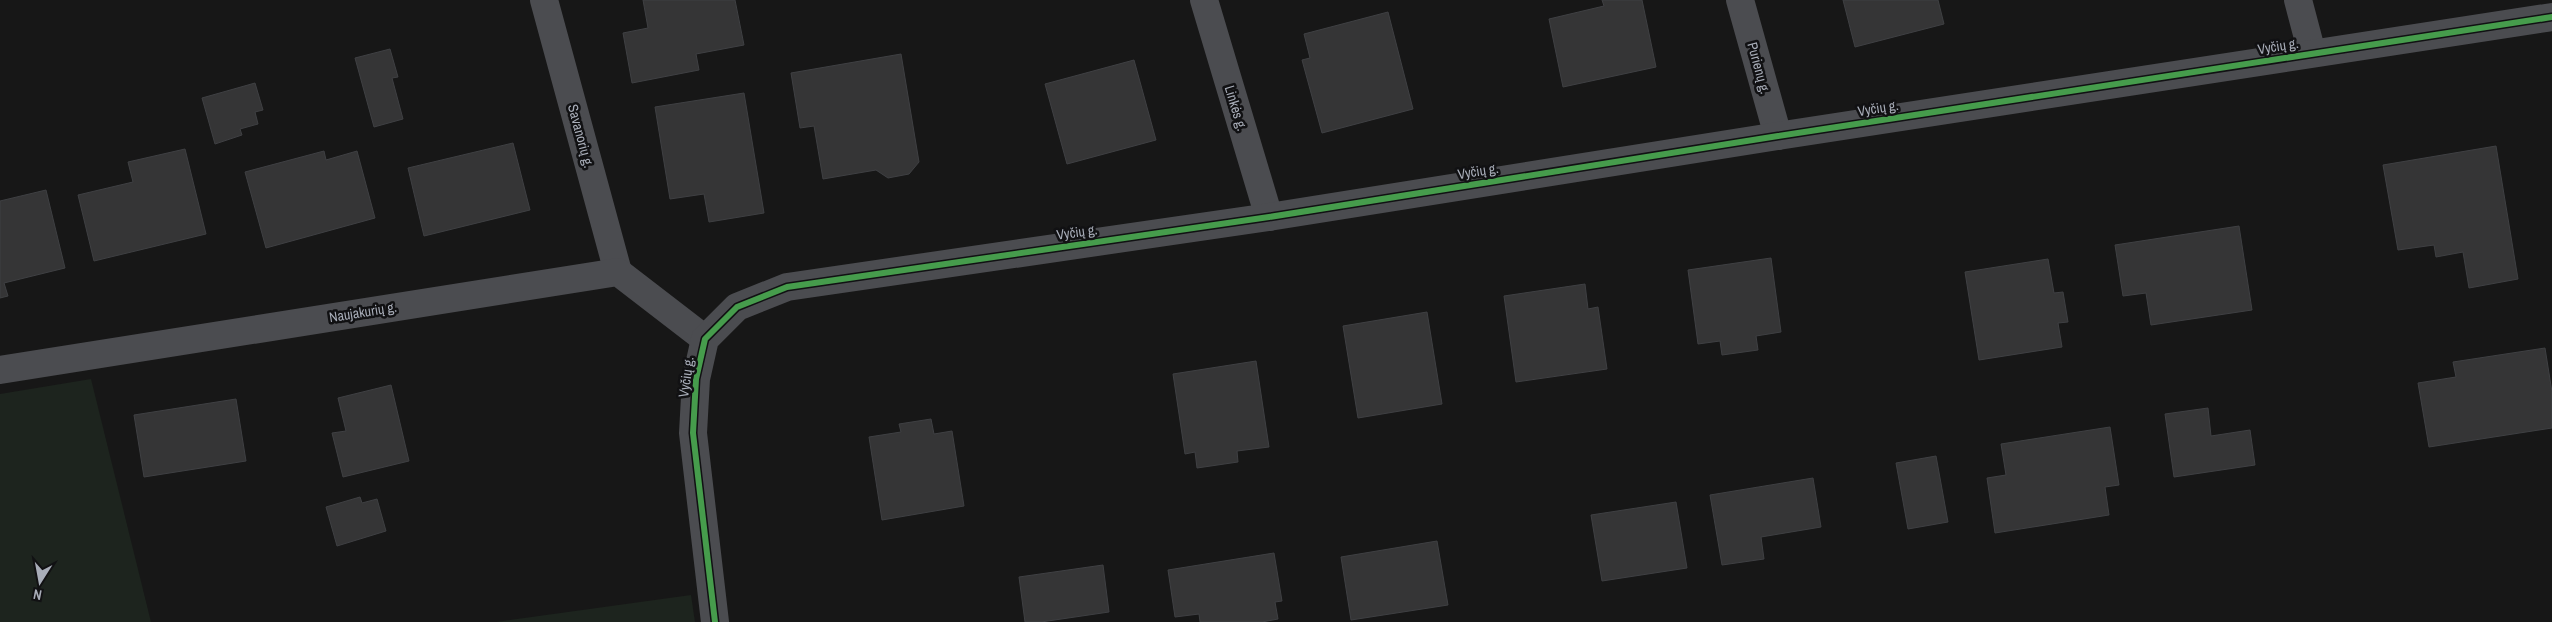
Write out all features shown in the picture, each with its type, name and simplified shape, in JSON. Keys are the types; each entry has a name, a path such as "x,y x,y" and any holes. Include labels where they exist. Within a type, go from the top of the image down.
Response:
{"street":[{"name":"Savanorių g.","path":"544,0 618,272"},
{"name":"Linkės g.","path":"1204,0 1268,217"},
{"name":"Purienų g.","path":"1740,0 1778,136"},
{"path":"2298,0 2312,53"},
{"name":"Vyčių g.","path":"714,622 693,433 696,379 705,339 737,307 787,287 1268,217 1778,136 2552,17"},
{"path":"618,272 705,339"},
{"name":"Naujakurių g.","path":"0,370 618,272"}],"shaded area":[{"path":"91,379 151,622 0,622 0,394"},
{"path":"691,595 695,622 496,622"}],"building":[{"path":"643,0 735,0 744,45 696,54 699,70 632,83 623,33 648,28"},
{"path":"1602,0 1642,0 1656,67 1563,87 1549,19 1604,6"},
{"path":"1843,0 1938,0 1944,24 1855,47"},
{"path":"1388,12 1413,109 1322,133 1302,60 1310,58 1304,34"},
{"path":"390,49 398,77 392,78 403,119 374,127 355,58"},
{"path":"901,54 919,162 909,174 888,178 876,170 823,179 814,126 800,128 791,73"},
{"path":"1134,60 1156,140 1067,164 1045,84"},
{"path":"255,83 263,110 255,112 258,124 240,129 242,135 215,144 202,98"},
{"path":"744,93 764,213 709,222 704,194 670,199 655,107"},
{"path":"513,143 530,210 424,236 408,168"},
{"path":"2496,146 2518,279 2469,288 2463,252 2436,257 2434,245 2398,250 2383,165"},
{"path":"185,149 206,234 94,261 78,195 133,182 128,162"},
{"path":"324,151 326,160 357,151 375,218 266,248 245,172"},
{"path":"46,190 65,268 4,283 8,296 0,298 0,201"},
{"path":"2239,226 2252,310 2151,325 2146,293 2123,296 2115,245"},
{"path":"1771,258 1781,332 1756,336 1758,350 1722,355 1720,341 1698,344 1688,270"},
{"path":"2048,259 2054,293 2063,292 2068,322 2058,323 2062,347 1979,360 1965,272"},
{"path":"1585,284 1588,309 1598,307 1607,369 1516,382 1504,296"},
{"path":"1427,312 1442,404 1358,418 1343,326"},
{"path":"2545,348 2552,392 2552,428 2429,447 2418,383 2456,377 2453,362"},
{"path":"1256,361 1269,447 1237,451 1238,462 1197,468 1195,452 1185,454 1173,374"},
{"path":"391,385 409,461 343,477 332,433 346,431 338,398"},
{"path":"236,399 246,461 144,477 134,415"},
{"path":"2208,408 2211,436 2250,430 2255,465 2174,477 2165,414"},
{"path":"931,419 934,434 952,431 964,506 882,520 869,437 901,432 899,424"},
{"path":"2110,427 2119,485 2105,487 2109,515 1995,533 1987,478 2006,475 2001,444"},
{"path":"1936,456 1948,522 1908,529 1896,463"},
{"path":"1813,478 1821,527 1761,537 1764,559 1722,565 1710,495"},
{"path":"360,497 362,503 377,499 386,531 337,546 326,507"},
{"path":"1676,502 1687,568 1602,581 1591,515"},
{"path":"1437,541 1448,605 1351,620 1341,557"},
{"path":"1274,553 1282,601 1275,602 1278,619 1262,622 1200,622 1199,614 1175,617 1168,570"},
{"path":"1103,565 1109,612 1041,622 1025,622 1019,577"}],"cycle path":[{"path":"715,622 693,433 696,379 705,339 737,307 787,287 1269,217 1778,136 2552,17"}]}
